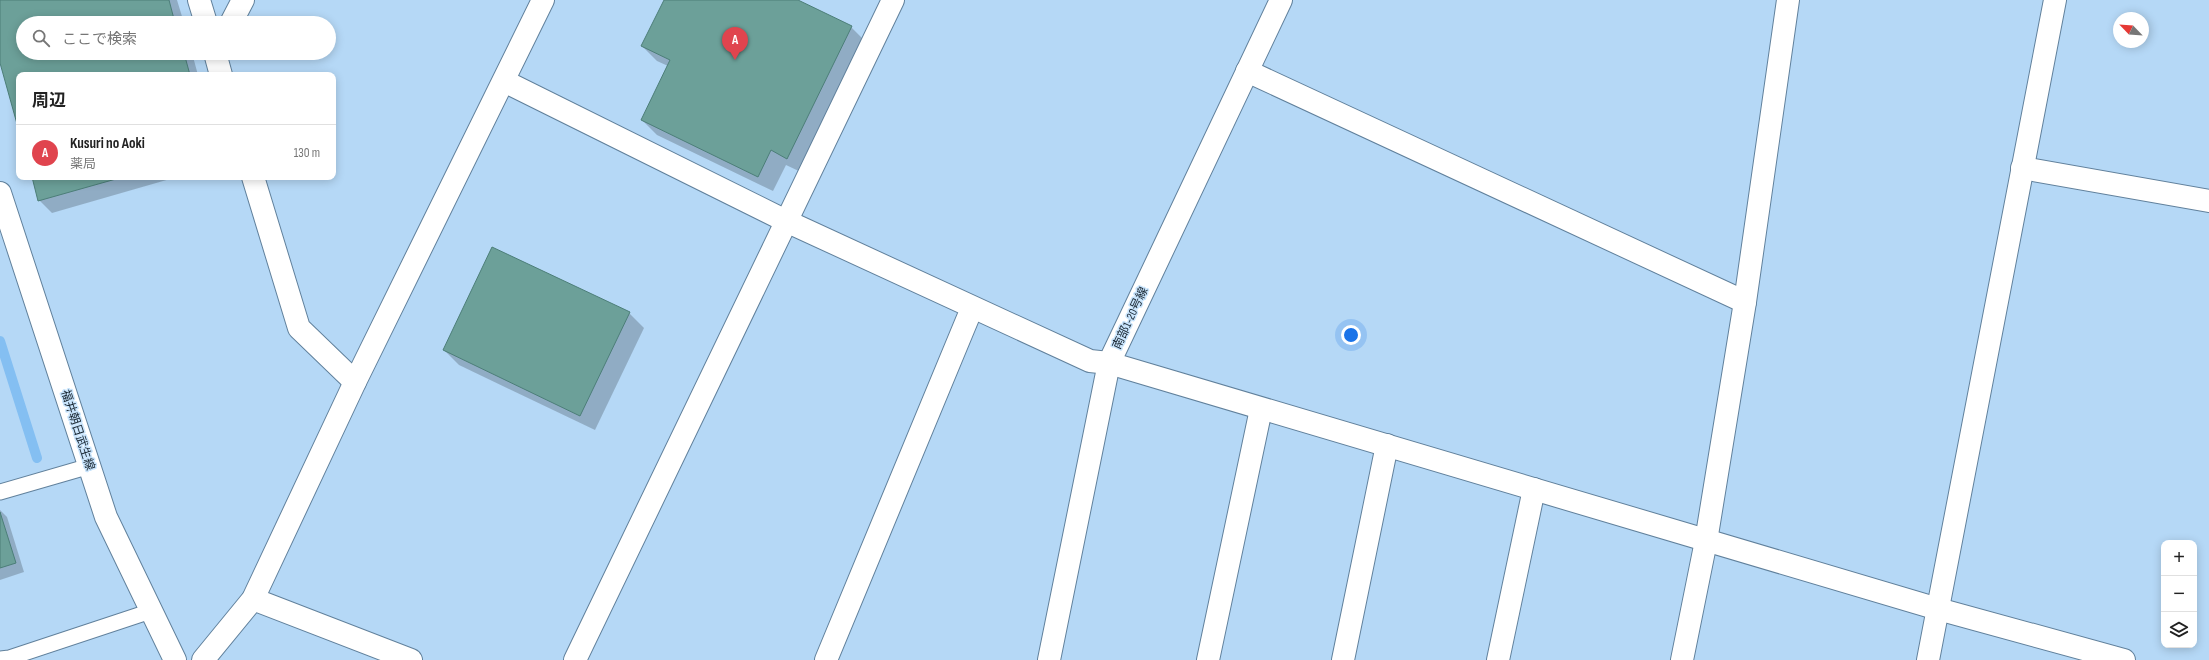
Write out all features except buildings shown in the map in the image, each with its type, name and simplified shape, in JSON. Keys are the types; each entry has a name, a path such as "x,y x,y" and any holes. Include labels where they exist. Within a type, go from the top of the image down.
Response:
{"street":[{"path":"198,0 204,16"},
{"path":"235,16 243,0"},
{"path":"203,660 253,598 355,382 543,0"},
{"path":"575,660 893,0"},
{"name":"南部1-20号線","path":"1049,660 1109,363 1281,0"},
{"path":"1682,660 1706,541 1745,302 1788,0"},
{"path":"1928,660 2055,0"},
{"path":"1247,71 1745,302"},
{"path":"504,81 786,221 972,308 1090,361 1109,363 1261,409 1387,444 1706,541 1938,609 2124,660"},
{"path":"2022,168 2209,201"},
{"path":"253,180 299,328 355,382"},
{"name":"福井朝日武生線","path":"0,192 106,517 175,660"},
{"path":"826,660 972,308"},
{"path":"1208,660 1261,409"},
{"path":"1343,660 1387,444"},
{"path":"1498,660 1534,489"},
{"path":"253,598 411,660"}],"lane":[{"path":"0,492 90,466"},
{"path":"0,659 9,658 151,611"}],"waterway":[{"path":"0,341 37,458"}],"place":[{"name":"Kusuri no Aoki","path":"735,60"}]}
